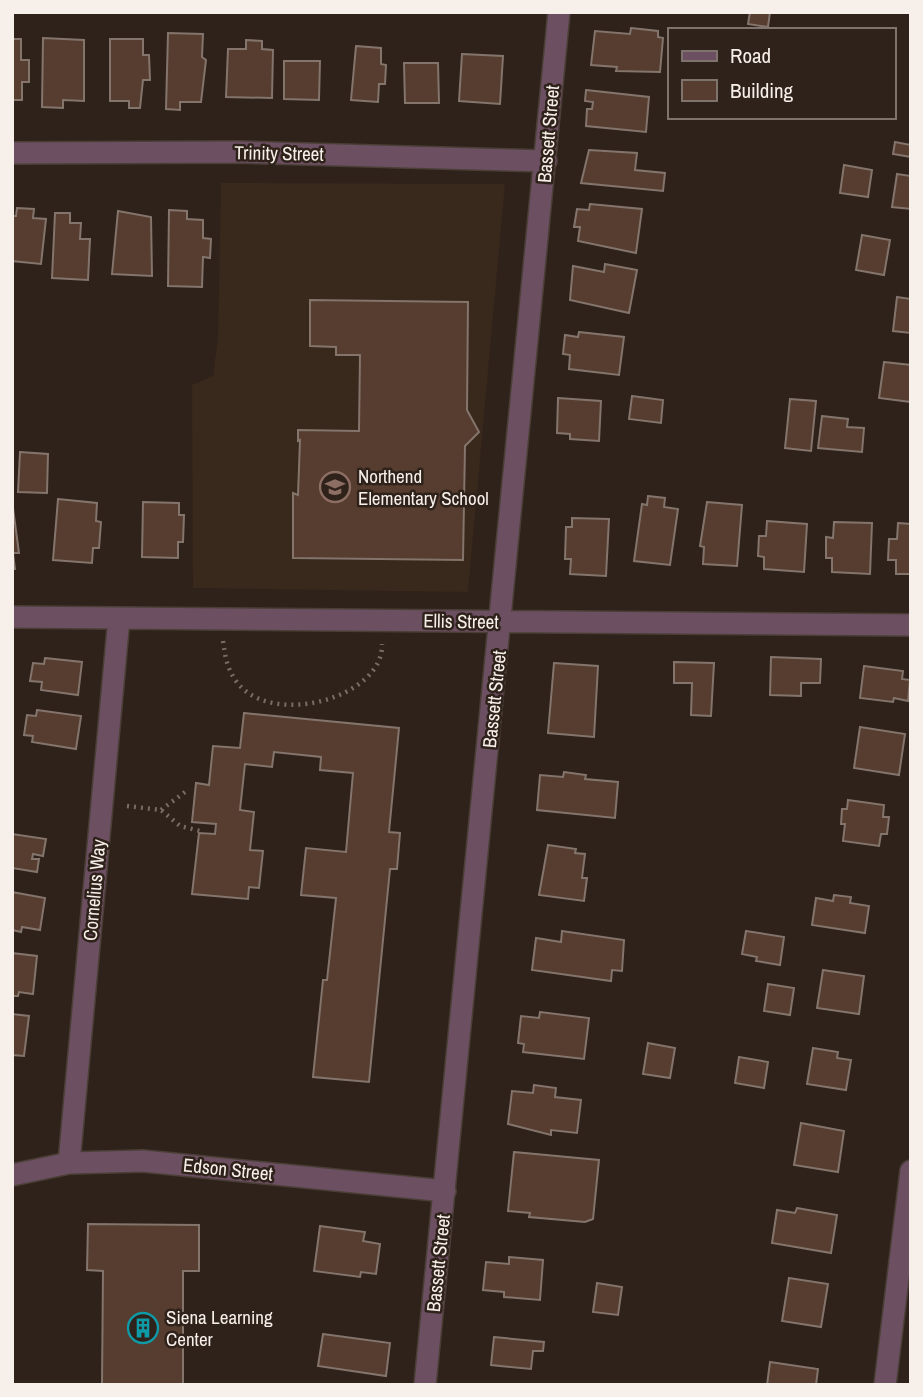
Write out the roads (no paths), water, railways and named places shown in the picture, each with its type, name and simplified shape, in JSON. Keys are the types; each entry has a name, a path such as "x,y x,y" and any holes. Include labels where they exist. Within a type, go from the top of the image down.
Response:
{"street":[{"name":"Bassett Street","path":"425,1385 502,622 559,12"},
{"name":"Trinity Street","path":"12,153 240,152 546,161"},
{"name":"Ellis Street","path":"12,617 911,625"},
{"name":"Cornelius Way","path":"69,1163 119,618"},
{"name":"Edson Street","path":"12,1175 69,1163 143,1161 445,1191"},
{"path":"885,1385 911,1171"}],"place":[{"name":"Northend Elementary School","path":"335,487"},
{"name":"Siena Learning Center","path":"143,1328"}]}
